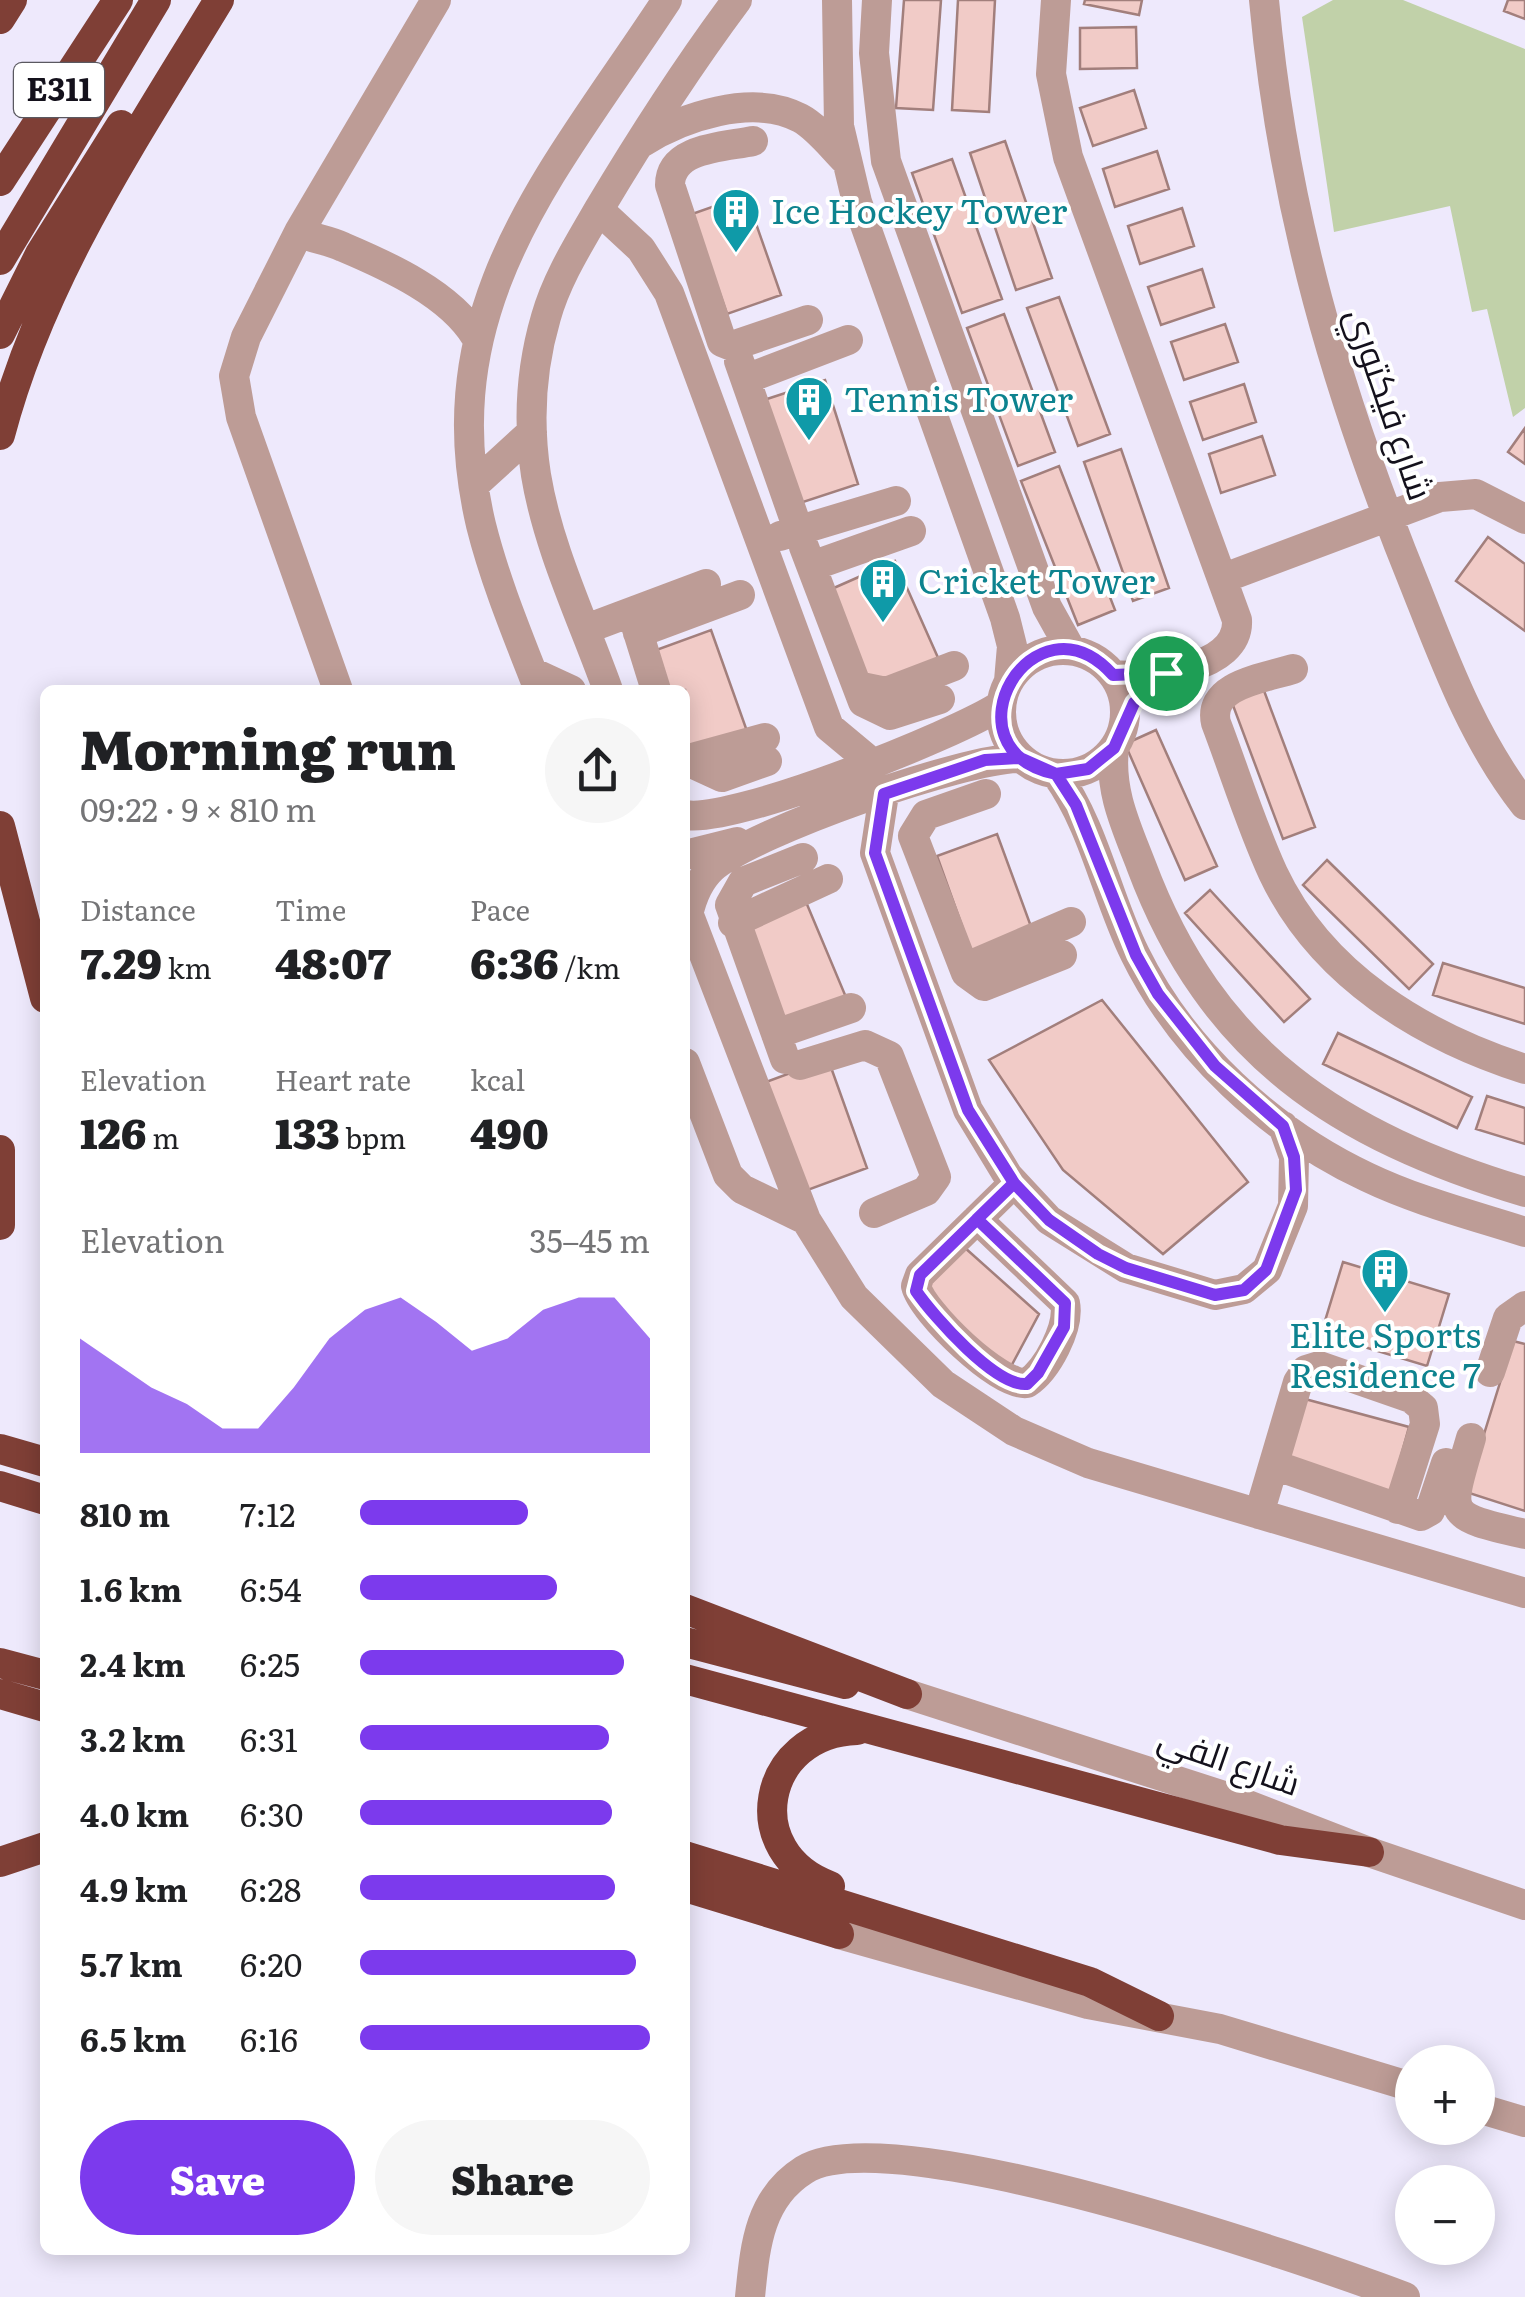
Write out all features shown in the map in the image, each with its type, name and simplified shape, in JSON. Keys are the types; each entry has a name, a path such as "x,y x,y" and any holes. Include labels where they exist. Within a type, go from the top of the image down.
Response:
{"highway":[{"name":"E311","path":"0,18 12,0"},
{"name":"E311","path":"0,181 118,0"},
{"path":"0,260 156,0"},
{"path":"0,334 40,254 95,164 216,0"},
{"path":"0,434 32,333 72,247 216,0"},
{"path":"0,826 40,979"},
{"path":"0,1150 0,1226"},
{"path":"0,1448 40,1460"},
{"path":"0,1486 40,1498"},
{"path":"690,1611 907,1694"},
{"path":"690,1643 823,1680 907,1694"},
{"path":"3,1680 40,1676"},
{"path":"3,1680 40,1704"},
{"path":"690,1680 1280,1840 1369,1852"},
{"path":"870,1731 828,1734 794,1755 774,1791 774,1831 786,1856 804,1876 862,1898 905,1924"},
{"path":"0,1862 40,1850"},
{"path":"690,1858 1109,1989 1159,2016"},
{"path":"690,1889 838,1934"},
{"path":"690,1907 838,1934"}],"street":[{"path":"336,685 235,397 238,356 303,225 436,0"},
{"path":"535,681 490,558 474,486 468,409 476,338 492,286 520,225 667,0"},
{"path":"606,685 549,526 532,432 534,374 546,316 568,261 634,148 736,0"},
{"path":"837,0 835,87 846,161 922,395 1005,618 1012,646 1004,734 1020,758"},
{"path":"877,0 877,107 901,212 1047,607 1070,650"},
{"path":"1056,0 1051,74 1068,157 1237,620 1234,641 1219,655 1166,673 1113,675"},
{"name":"شارع فيكتوري","path":"1264,0 1295,219 1342,393 1386,516 1482,742 1525,805"},
{"path":"634,148 680,121 762,108 807,122 846,161"},
{"path":"701,382 742,370 829,329 728,346 720,338 670,184 672,169 690,155 753,140"},
{"path":"598,210 641,249 669,293 829,727 826,756 816,783"},
{"path":"303,225 436,296 461,316 476,338"},
{"path":"669,293 703,281"},
{"path":"436,296 467,296 492,286"},
{"path":"742,370 863,702 890,715 940,699"},
{"path":"474,486 532,432"},
{"path":"1224,578 1386,516 1458,494 1494,499 1525,519"},
{"path":"761,551 903,506"},
{"path":"635,623 706,584"},
{"path":"586,629 635,623 740,595"},
{"path":"635,623 654,685"},
{"path":"690,815 714,816 767,801 942,737 1005,693 1035,656 1070,650 1093,658 1113,675 1124,698 1125,715"},
{"path":"857,686 886,692 954,666"},
{"path":"1294,669 1224,693 1214,715 1274,874 1291,904 1329,954 1400,1013 1481,1055 1525,1070"},
{"path":"1166,673 1143,692 1125,715 1114,748 1113,785 1146,879 1190,965 1239,1031 1299,1088 1376,1138 1460,1173 1525,1192"},
{"path":"829,727 871,762"},
{"path":"690,854 783,830 967,764 1020,758 1056,774 1088,769 1114,748"},
{"path":"1056,774 1076,805 1136,955 1158,994 1215,1066 1283,1126 1342,1165 1410,1195 1525,1232"},
{"path":"884,794 875,853 968,1110 1014,1183 1049,1220 1126,1268 1215,1295 1244,1290 1257,1281 1277,1249 1293,1206 1296,1173 1283,1126"},
{"path":"992,800 926,815 917,824 913,842 965,971 984,986 1062,955"},
{"path":"690,840 750,813 767,801"},
{"path":"829,813 875,853"},
{"path":"690,903 713,868 783,830"},
{"path":"787,1053 733,923 730,905 744,882 803,858"},
{"path":"733,923 828,879"},
{"path":"690,918 806,1220 854,1297 880,1327 980,1410 1014,1431 1088,1463 1525,1594"},
{"path":"924,990 1072,922"},
{"path":"748,1073 860,1018"},
{"path":"787,1053 865,1045 882,1050 936,1171 935,1183 874,1212"},
{"path":"690,1081 728,1175 742,1189 806,1220"},
{"path":"919,1128 968,1110"},
{"path":"1293,1206 1342,1165"},
{"path":"977,1219 1056,1290 1067,1311 1064,1327 1034,1380 1020,1384 1002,1376 956,1336 916,1291 920,1275 977,1219 1014,1183"},
{"path":"1488,1220 1507,1216 1525,1222"},
{"path":"1490,1372 1508,1318 1525,1306"},
{"path":"1260,1514 1298,1382 1306,1370 1319,1366 1411,1398 1426,1416 1407,1512"},
{"path":"980,1410 1002,1376"},
{"path":"1471,1438 1454,1495 1456,1508 1470,1521 1525,1534"},
{"path":"1274,1465 1407,1512 1430,1511 1440,1462"},
{"name":"شارع الفي","path":"907,1694 1244,1804 1369,1852 1525,1904"},
{"path":"838,1934 1088,2004 1250,2037 1395,2082"},
{"path":"1495,2113 1525,2122"},
{"path":"750,2297 754,2262 748,2240 750,2214 766,2181 792,2156 814,2146 839,2144 885,2158 1002,2177 1152,2213 1299,2258 1405,2297"}],"green space":[{"path":"1333,0 1403,0 1525,49 1525,408 1513,417 1487,309 1472,312 1450,206 1334,232 1302,17"}],"building":[{"path":"904,0 941,0 933,110 896,108"},
{"path":"958,0 995,0 989,112 952,110"},
{"path":"1085,0 1142,0 1139,15 1084,4"},
{"path":"1508,0 1525,0 1525,19 1504,11"},
{"path":"1136,27 1137,68 1080,69 1080,28"},
{"path":"1134,90 1146,128 1093,146 1080,108"},
{"path":"1005,141 1052,278 1016,290 970,153"},
{"path":"1157,151 1169,189 1115,207 1103,169"},
{"path":"952,159 1002,299 962,313 912,173"},
{"name":"Ice Hockey Tower","path":"746,195 781,295 727,314 692,214"},
{"path":"1182,208 1194,246 1140,264 1128,226"},
{"path":"1202,269 1214,307 1161,325 1148,287"},
{"path":"1059,297 1110,434 1078,446 1027,308"},
{"path":"1004,314 1055,452 1018,466 967,328"},
{"path":"1225,324 1238,362 1184,380 1171,342"},
{"name":"Tennis Tower","path":"825,380 858,484 794,505 761,401"},
{"path":"1244,384 1256,422 1203,440 1190,402"},
{"path":"1525,428 1525,464 1508,452"},
{"path":"1262,436 1275,475 1221,493 1209,454"},
{"path":"1121,449 1169,588 1133,601 1084,462"},
{"path":"1059,466 1115,610 1078,625 1021,481"},
{"path":"1488,537 1525,564 1525,631 1456,581"},
{"name":"Cricket Tower","path":"895,561 939,660 871,691 827,591"},
{"path":"711,630 748,734 690,754 690,685 659,685 648,653"},
{"path":"1263,688 1315,827 1283,839 1231,700"},
{"path":"1156,730 1217,866 1185,880 1125,744"},
{"path":"997,834 1033,932 972,954 937,856"},
{"path":"1327,860 1433,964 1409,989 1303,885"},
{"path":"1210,890 1310,999 1284,1022 1185,913"},
{"path":"806,902 848,1002 785,1028 743,928"},
{"path":"1443,963 1525,988 1525,1024 1433,995"},
{"path":"1102,1000 1248,1182 1163,1254 1063,1170 989,1060"},
{"path":"1338,1033 1472,1097 1457,1128 1323,1064"},
{"path":"828,1059 867,1168 805,1191 766,1082"},
{"path":"1487,1096 1525,1108 1525,1144 1476,1129"},
{"path":"964,1247 1039,1314 1008,1372 921,1294"},
{"name":"Elite Sports Residence 7","path":"1343,1262 1449,1294 1427,1366 1321,1334"},
{"path":"1513,1341 1525,1344 1525,1511 1466,1492"},
{"path":"1305,1399 1409,1427 1391,1492 1287,1464"}],"place":[{"name":"Ice Hockey Tower","path":"736,254"},
{"name":"Tennis Tower","path":"809,442"},
{"name":"Cricket Tower","path":"883,624"},
{"name":"Elite Sports Residence 7","path":"1385,1314"}],"route":[{"path":"1166,673 1113,675 1093,658 1070,650 1035,656 1008,681 1001,706 1004,734 1011,747 1020,758 1030,766 1043,772 1056,774 1076,805 1136,955 1158,994 1215,1066 1283,1126 1296,1173 1293,1206 1277,1249 1257,1281 1244,1290 1215,1295 1126,1268 1098,1254 1049,1220 1014,1183 977,1219 1056,1290 1067,1311 1064,1327 1034,1380 1027,1384 1012,1383 956,1336 916,1291 920,1275 1014,1183 992,1155 968,1110 875,853 876,823 884,794 967,764 1020,758 1043,772 1072,774 1088,769 1114,748 1125,715 1143,692 1166,673"}]}
